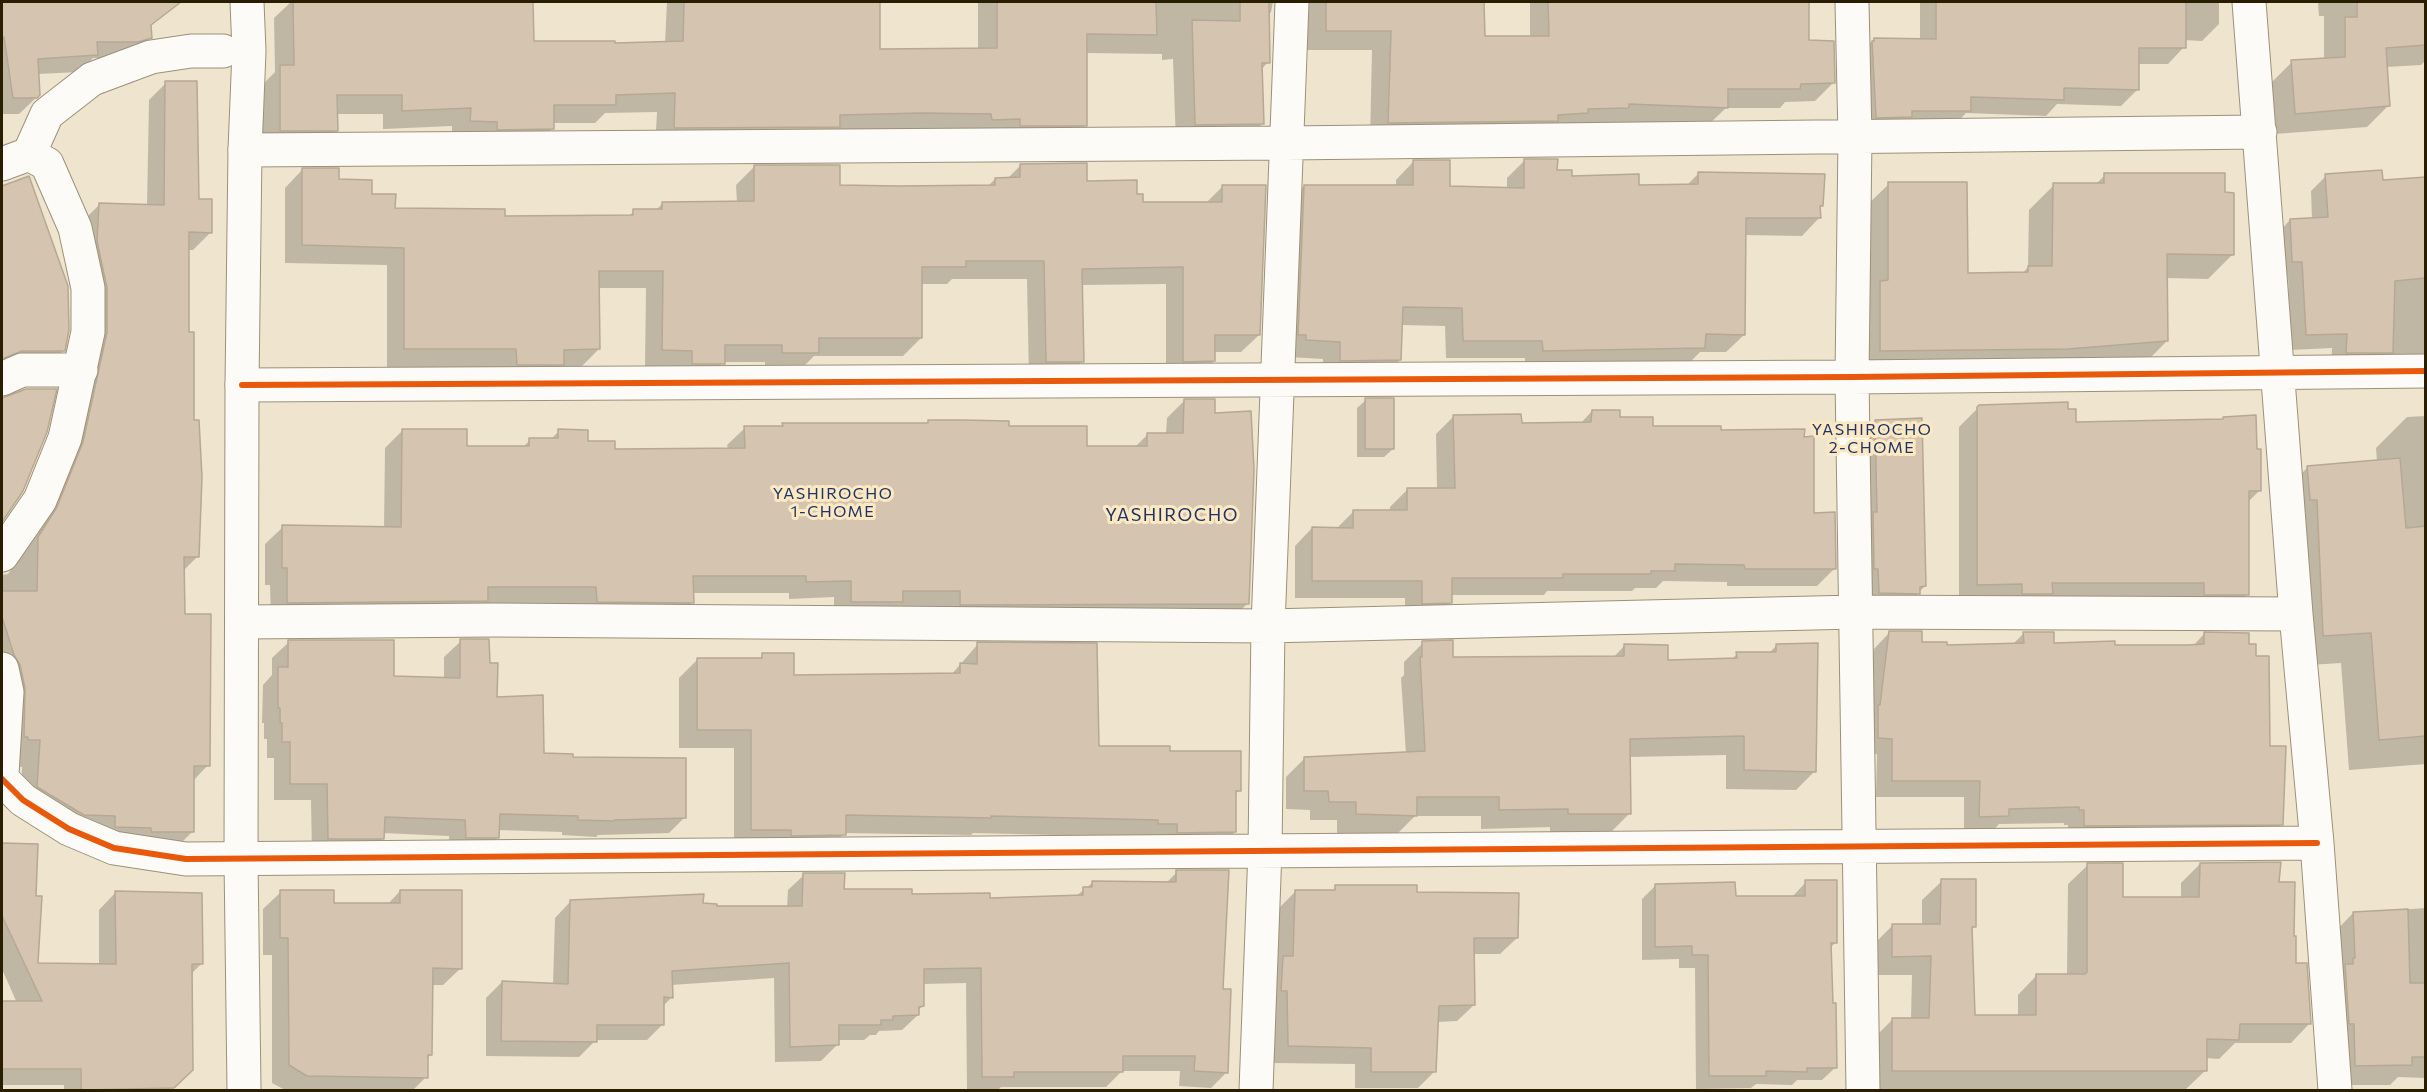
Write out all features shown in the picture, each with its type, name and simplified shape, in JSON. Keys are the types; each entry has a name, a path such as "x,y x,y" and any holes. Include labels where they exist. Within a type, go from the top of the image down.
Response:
{"street":[{"path":"244,1090 241,859 242,385 245,150 249,51 247,2"},
{"path":"1256,1090 1265,850 1268,626 1276,381 1292,2"},
{"path":"1852,2 1855,137 1852,377 1863,1090"},
{"path":"2249,2 2295,614 2317,843 2335,1090"},
{"path":"2,555 40,500 65,438 88,332 88,288 75,228 47,164 15,159 47,114 92,79 151,57 191,51 223,51"},
{"path":"245,150 1286,143 2260,132"},
{"path":"2,379 22,370 81,370"},
{"path":"242,385 1276,381 2426,371"},
{"path":"242,622 508,620 1268,626 1855,612 2295,614"},
{"path":"2,669 7,692 2,774"},
{"path":"2,779 23,801 69,829 114,848 186,859 2317,843"}],"building":[{"path":"2,2 181,2 151,25 152,38 138,42 97,42 98,55 38,59 40,95 37,98 13,98 4,37 2,38"},
{"path":"293,2 533,2 534,41 615,41 615,43 683,41 684,2 880,2 880,49 997,48 997,2 1156,2 1157,35 1087,34 1087,126 1020,126 1020,119 992,120 991,114 922,113 840,115 840,127 674,128 675,93 616,95 616,105 554,105 554,129 497,130 497,122 470,121 471,108 402,111 402,95 337,95 338,131 280,131 280,65 294,65"},
{"path":"1240,2 1269,2 1270,63 1262,63 1264,124 1195,125 1192,20 1240,21"},
{"path":"1326,2 1484,2 1485,36 1549,36 1548,2 1809,2 1809,40 1834,41 1835,83 1801,84 1800,89 1728,89 1728,108 1629,104 1629,108 1588,109 1588,113 1558,115 1558,121 1388,123 1391,31 1326,31"},
{"path":"1936,2 2186,2 2186,48 2139,48 2139,90 2064,88 2064,100 1971,97 1971,111 1912,111 1912,117 1876,118 1872,41 1874,38 1936,39"},
{"path":"2357,2 2426,2 2426,45 2386,48 2390,106 2295,114 2291,60 2345,57 2345,17 2357,17"},
{"path":"165,81 197,81 199,199 212,199 212,233 189,232 189,332 194,332 194,420 199,420 202,477 199,557 184,557 185,614 211,614 210,766 194,766 194,832 151,832 151,828 115,827 115,816 84,815 37,787 40,740 28,740 28,737 24,737 25,688 20,665 14,655 2,617 2,591 37,591 38,537 57,507 83,442 107,332 107,288 97,241 99,203 164,205"},
{"path":"1524,159 1558,159 1557,170 1572,170 1572,176 1639,174 1639,185 1698,184 1698,172 1825,174 1823,206 1820,206 1821,218 1746,218 1745,335 1706,334 1705,348 1543,351 1542,341 1463,341 1462,308 1403,307 1401,360 1340,361 1340,342 1306,340 1306,335 1298,335 1304,185 1413,185 1413,160 1450,160 1450,186 1524,188"},
{"path":"1087,163 1087,181 1137,180 1137,194 1143,194 1143,202 1222,202 1222,185 1266,185 1260,335 1215,335 1215,361 1183,362 1183,267 1082,269 1084,362 1046,362 1044,261 966,261 966,267 922,267 922,338 819,338 819,353 782,353 782,345 725,345 725,364 692,364 692,351 662,350 663,271 599,271 600,349 564,350 564,365 517,365 516,349 404,349 404,248 302,245 302,168 339,168 339,179 372,180 372,194 396,194 395,208 505,209 505,216 633,215 633,209 662,209 662,202 754,201 754,165 840,165 840,185 898,186 995,185 995,178 1020,177 1020,164"},
{"path":"2382,170 2383,180 2426,177 2426,278 2395,281 2393,353 2346,353 2347,334 2306,335 2302,262 2292,262 2290,219 2328,217 2325,174"},
{"path":"2104,173 2225,173 2225,192 2234,193 2234,255 2167,254 2168,341 2068,349 1880,351 1880,281 1888,280 1888,182 1967,182 1968,273 2028,272 2028,266 2052,266 2053,183 2104,183"},
{"path":"29,176 68,286 69,330 65,351 22,351 2,359 2,186"},
{"path":"26,389 57,389 47,432 23,491 2,522 2,398"},
{"path":"1365,398 1394,398 1394,449 1365,449"},
{"path":"1184,399 1215,399 1215,413 1251,411 1254,469 1249,604 960,605 960,591 903,591 903,602 851,602 851,581 806,582 806,576 693,576 694,603 597,602 596,587 488,587 488,601 287,603 287,568 282,568 282,525 401,527 402,429 467,429 467,446 529,446 529,438 558,438 558,429 588,430 588,441 615,441 615,449 745,448 744,426 783,426 782,423 928,423 928,420 1009,421 1009,426 1087,426 1087,446 1147,446 1147,433 1183,433"},
{"path":"2068,402 2068,409 2076,409 2076,422 2223,419 2223,417 2256,415 2257,449 2261,449 2261,491 2249,491 2249,595 2204,595 2204,583 2052,583 2053,594 2022,594 2022,584 1977,585 1977,407 1979,405"},
{"path":"1592,410 1620,410 1620,417 1653,417 1653,426 1721,426 1721,430 1805,429 1804,437 1814,436 1814,513 1835,512 1836,569 1745,569 1744,565 1675,564 1675,571 1651,571 1651,574 1563,574 1563,578 1452,578 1452,603 1422,604 1422,581 1312,581 1312,527 1353,528 1353,510 1407,510 1407,488 1455,488 1453,415 1521,414 1522,423 1591,422"},
{"path":"1922,418 1926,586 1920,587 1920,594 1879,593 1878,569 1874,569 1873,512 1877,512 1875,420"},
{"path":"2400,458 2406,528 2426,526 2426,736 2379,740 2371,633 2323,636 2317,500 2310,500 2307,466"},
{"path":"1889,631 1922,631 1922,642 1947,642 1947,645 2024,643 2023,632 2054,632 2054,643 2115,641 2115,645 2204,644 2204,632 2249,633 2249,644 2256,644 2256,656 2269,656 2270,746 2286,746 2283,825 2084,826 2084,810 2079,810 2079,807 2009,809 2009,816 1979,817 1980,781 1892,781 1892,739 1878,738 1878,705 1880,705"},
{"path":"460,639 489,639 490,663 498,663 497,697 543,695 544,753 573,754 573,757 686,758 686,818 614,821 578,820 578,816 500,814 499,838 466,838 465,820 385,817 384,839 328,839 327,784 290,784 290,742 282,742 282,723 280,723 280,708 278,708 278,667 288,667 288,640 394,640 394,676 460,678"},
{"path":"1453,640 1453,657 1624,656 1624,644 1668,645 1668,660 1737,658 1736,652 1776,652 1776,644 1818,643 1816,772 1744,770 1744,736 1630,739 1631,814 1568,814 1568,809 1499,810 1499,797 1417,797 1417,816 1356,814 1356,802 1329,802 1328,791 1304,791 1304,757 1425,751 1420,657 1422,657 1422,641"},
{"path":"977,642 1097,643 1099,746 1170,746 1170,751 1241,751 1241,791 1236,791 1236,832 1177,833 1177,824 1158,824 1158,820 846,815 846,835 791,836 791,830 751,830 751,730 697,730 697,658 762,658 762,653 794,653 794,675 960,673 960,663 977,664"},
{"path":"2,843 38,844 36,896 42,896 38,963 116,964 115,891 202,893 203,964 192,964 193,1070 174,1088 81,1090 81,1069 2,1069 2,1001 42,1001 2,916"},
{"path":"2281,862 2279,882 2295,882 2296,963 2307,963 2311,1024 2240,1024 2239,1040 2207,1039 2207,1071 1892,1071 1892,1018 1929,1018 1931,956 1892,957 1892,924 1940,924 1941,879 1976,879 1976,927 1972,927 1975,1015 2036,1015 2036,974 2085,974 2087,972 2087,863 2123,863 2123,897 2199,897 2200,863"},
{"path":"1176,870 1229,870 1223,989 1231,989 1228,1073 1194,1071 1195,1056 1123,1056 1123,1072 1014,1072 1014,1077 982,1077 981,968 924,969 924,1006 919,1007 919,1015 893,1016 893,1020 881,1020 881,1025 839,1025 839,1045 790,1047 789,963 672,971 673,998 664,997 664,1025 597,1025 597,1042 501,1041 502,981 568,984 570,900 704,894 703,903 717,904 717,906 802,906 803,873 845,873 844,889 912,889 912,894 990,893 990,898 1083,895 1083,887 1092,887 1092,881 1176,882"},
{"path":"1805,880 1837,880 1837,943 1831,943 1833,1003 1836,1003 1837,1068 1807,1068 1807,1072 1766,1071 1766,1076 1709,1076 1708,955 1692,955 1692,946 1655,947 1655,884 1735,882 1736,896 1805,896"},
{"path":"1335,885 1417,885 1417,892 1519,893 1518,938 1474,938 1475,1005 1439,1006 1436,1072 1371,1072 1371,1048 1288,1046 1287,991 1281,991 1283,956 1293,956 1295,890 1335,890"},
{"path":"280,890 334,890 334,903 400,903 400,890 462,890 462,969 433,968 432,1055 428,1055 428,1078 307,1076 289,1065 288,938 280,938"},
{"path":"2408,909 2410,983 2426,983 2426,1057 2412,1057 2412,1065 2355,1066 2354,1024 2349,1024 2345,964 2353,964 2353,958 2355,958 2353,912"}],"cycle path":[{"path":"242,385 1852,377 2426,371"},
{"path":"2,779 23,800 69,829 114,848 186,859 2317,843"}],"district":[{"name":"YASHIROCHO 2-CHOME","path":"1872,439"},
{"name":"YASHIROCHO 1-CHOME","path":"833,503"},
{"name":"YASHIROCHO","path":"1172,515"}]}
